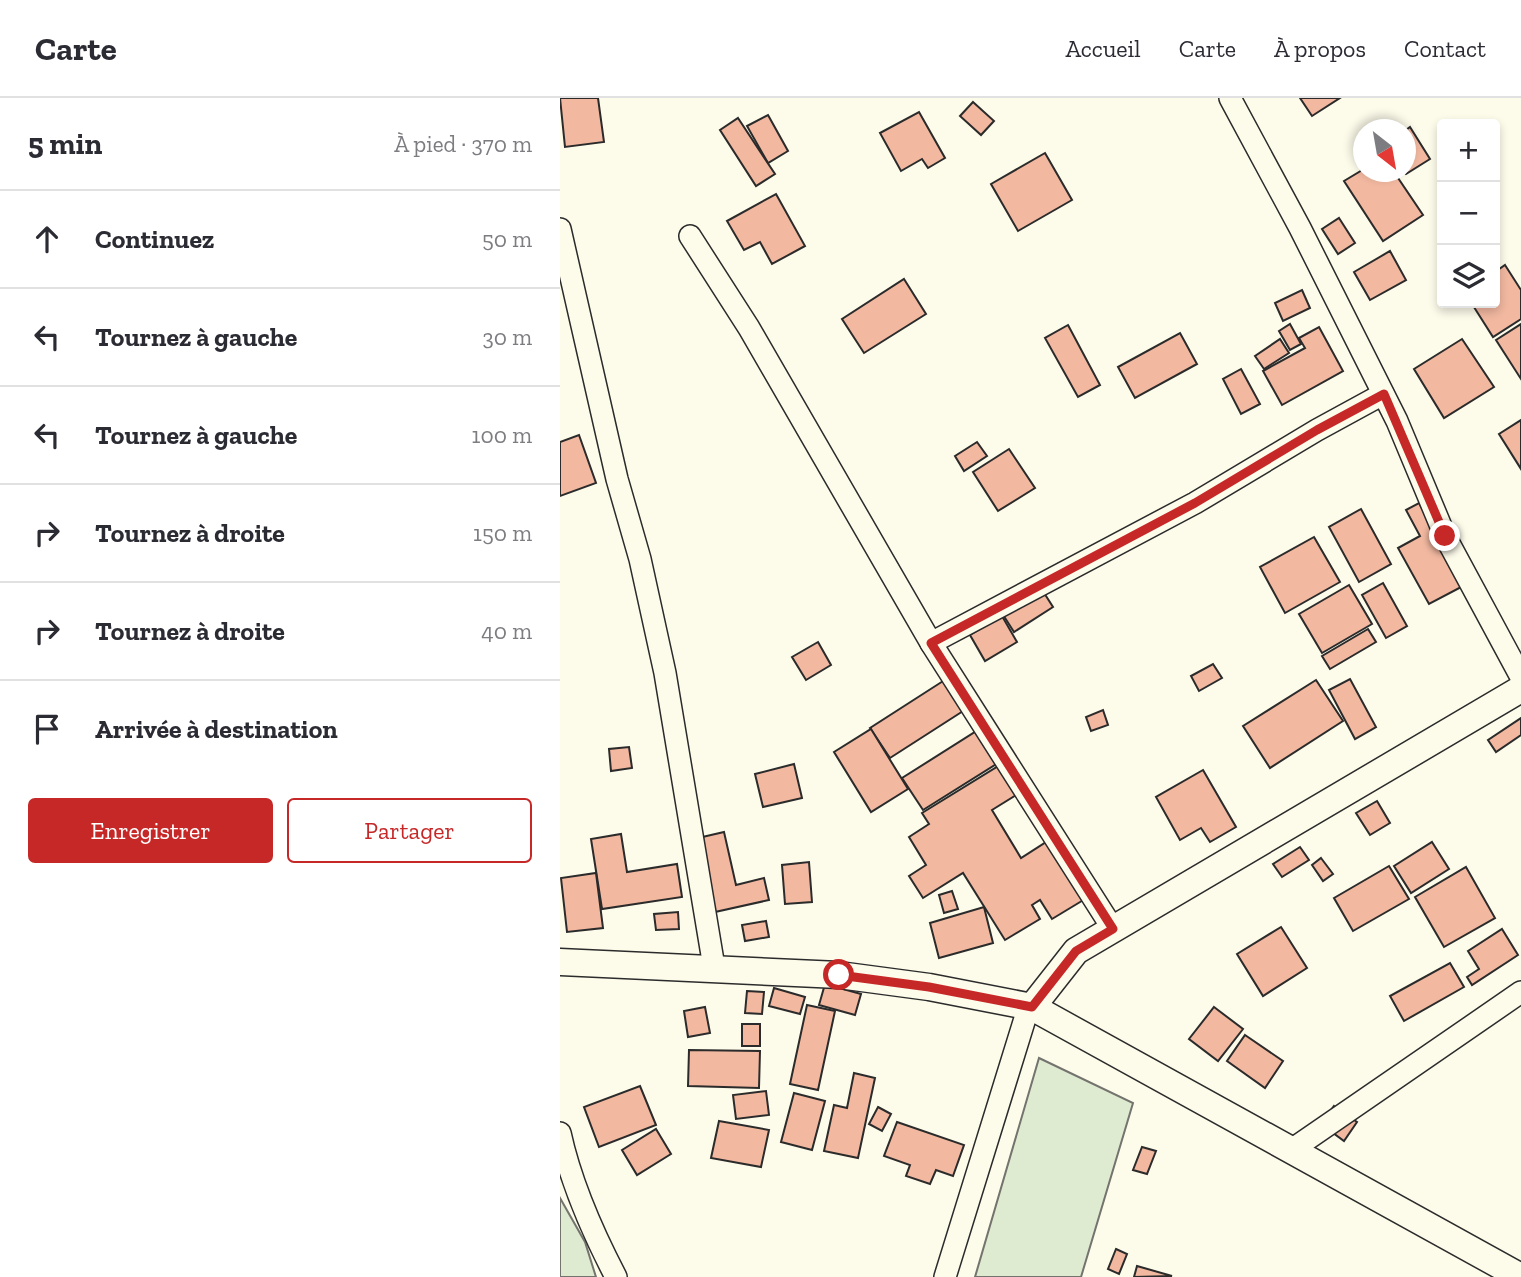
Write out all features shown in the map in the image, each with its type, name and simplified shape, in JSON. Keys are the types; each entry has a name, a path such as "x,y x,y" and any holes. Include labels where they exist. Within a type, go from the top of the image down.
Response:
{"street":[{"path":"1230,98 1384,394 1445,536 1521,677"},
{"path":"560,229 665,673 714,967"},
{"path":"690,236 749,328 931,643 1113,929"},
{"path":"931,643 1195,503 1317,430 1384,394"},
{"path":"945,1277 1027,1012 1076,951 1521,689"},
{"path":"560,962 714,967 839,975 929,987 1032,1007 1521,1277"},
{"path":"1290,1151 1521,992"},
{"path":"560,1133 575,1187 616,1277"}],"green space":[{"path":"1039,1058 1133,1103 1081,1277 975,1277"},
{"path":"560,1198 585,1242 596,1277 560,1277"}],"building":[{"path":"560,98 598,98 604,142 565,147"},
{"path":"1300,98 1340,98 1312,116"},
{"path":"973,102 994,121 981,135 960,116"},
{"path":"919,112 945,158 928,168 922,159 901,171 880,133"},
{"path":"768,115 788,151 768,163 747,126"},
{"path":"738,118 775,174 756,186 720,130"},
{"path":"1416,137 1430,159 1416,168"},
{"path":"1045,153 1072,200 1018,231 991,184"},
{"path":"1353,176 1353,182 1401,182 1423,215 1383,241 1344,181"},
{"path":"776,194 805,246 772,264 760,242 744,250 727,221"},
{"path":"1339,218 1355,243 1338,254 1322,229"},
{"path":"1390,251 1406,280 1370,300 1354,272"},
{"path":"1505,265 1521,290 1521,319 1493,337 1475,308 1500,308 1500,268"},
{"path":"904,279 926,314 864,353 842,319"},
{"path":"1302,290 1310,308 1283,321 1275,303"},
{"path":"1290,324 1301,344 1290,350 1279,331"},
{"path":"1521,324 1521,379 1496,340"},
{"path":"1068,325 1100,385 1078,397 1045,338"},
{"path":"1319,327 1343,371 1282,405 1263,371 1305,348 1299,338"},
{"path":"1180,333 1197,364 1135,398 1118,367"},
{"path":"1280,339 1289,353 1264,369 1255,356"},
{"path":"1462,339 1494,387 1444,418 1414,369"},
{"path":"1241,369 1260,404 1241,414 1223,379"},
{"path":"1521,420 1521,469 1499,434"},
{"path":"579,435 596,483 560,496 560,442"},
{"path":"977,442 987,456 964,471 955,456"},
{"path":"1009,449 1035,488 998,511 973,472"},
{"path":"1419,503 1465,585 1429,604 1398,548 1420,536 1406,510"},
{"path":"1361,509 1391,564 1359,582 1329,527"},
{"path":"1314,537 1340,582 1285,613 1260,567"},
{"path":"1383,583 1407,626 1386,638 1362,595"},
{"path":"1039,585 1053,607 1014,632 1000,610"},
{"path":"1349,585 1372,624 1322,653 1299,614"},
{"path":"1002,616 1017,642 985,661 970,635"},
{"path":"1368,629 1376,642 1330,669 1322,656"},
{"path":"818,642 831,665 806,680 792,657"},
{"path":"1213,664 1222,678 1199,691 1191,676"},
{"path":"954,674 974,704 890,758 870,728"},
{"path":"1350,679 1376,727 1355,739 1329,690"},
{"path":"1316,680 1343,721 1270,768 1243,726"},
{"path":"1103,710 1108,725 1091,731 1086,717"},
{"path":"1521,718 1521,735 1496,752 1488,740"},
{"path":"986,725 1006,758 923,810 902,778"},
{"path":"871,729 908,789 871,812 834,752"},
{"path":"629,747 632,768 611,771 609,749"},
{"path":"1008,760 1026,789 992,810 1021,858 1054,837 1090,896 1052,919 1040,900 1032,905 1040,919 1005,940 963,873 923,898 909,876 926,865 909,837 929,824 922,813"},
{"path":"794,764 802,798 763,807 755,774"},
{"path":"1203,770 1236,827 1210,842 1201,828 1180,840 1156,797"},
{"path":"1377,801 1390,823 1370,835 1356,813"},
{"path":"724,832 736,885 764,878 769,900 715,912 698,838"},
{"path":"621,834 627,872 677,864 682,897 602,909 591,839"},
{"path":"1432,842 1449,869 1411,893 1394,866"},
{"path":"1300,847 1309,860 1282,877 1273,864"},
{"path":"1321,858 1333,874 1323,881 1312,865"},
{"path":"809,862 812,902 785,904 782,865"},
{"path":"1389,866 1409,899 1353,931 1334,898"},
{"path":"1466,867 1495,918 1444,947 1415,897"},
{"path":"596,873 603,928 567,932 561,878"},
{"path":"952,891 958,909 944,913 939,895"},
{"path":"984,907 993,943 939,958 930,923"},
{"path":"678,912 679,929 656,930 654,914"},
{"path":"766,921 769,937 745,941 742,925"},
{"path":"1281,927 1307,968 1263,996 1237,954"},
{"path":"1502,929 1518,955 1472,985 1467,977 1479,969 1468,951"},
{"path":"1450,963 1464,987 1404,1021 1390,996"},
{"path":"825,984 861,994 855,1015 819,1005"},
{"path":"774,988 805,997 800,1014 769,1006"},
{"path":"747,991 764,992 762,1014 745,1013"},
{"path":"807,1005 835,1011 818,1090 790,1084"},
{"path":"705,1007 710,1033 688,1037 684,1011"},
{"path":"1214,1007 1243,1029 1218,1061 1189,1039"},
{"path":"742,1024 760,1024 760,1046 742,1046"},
{"path":"1245,1035 1283,1061 1265,1088 1227,1061"},
{"path":"689,1050 760,1051 759,1088 688,1086"},
{"path":"854,1073 875,1078 858,1158 824,1151 834,1105 847,1108"},
{"path":"640,1086 656,1125 599,1147 584,1107"},
{"path":"766,1091 769,1115 736,1119 733,1095"},
{"path":"794,1093 825,1101 812,1150 781,1142"},
{"path":"1334,1106 1357,1122 1344,1141 1321,1124"},
{"path":"878,1107 891,1114 882,1131 869,1124"},
{"path":"719,1121 769,1130 761,1167 711,1158"},
{"path":"897,1122 964,1145 953,1176 936,1170 930,1184 906,1176 910,1165 884,1156"},
{"path":"656,1129 671,1154 637,1175 622,1150"},
{"path":"1142,1147 1156,1151 1147,1174 1133,1170"},
{"path":"1116,1249 1127,1254 1119,1274 1108,1269"},
{"path":"1137,1266 1172,1276 1134,1277"}],"route":[{"path":"839,975 929,987 1032,1007 1076,951 1113,929 931,643 1195,503 1317,430 1384,394 1445,536"}]}
